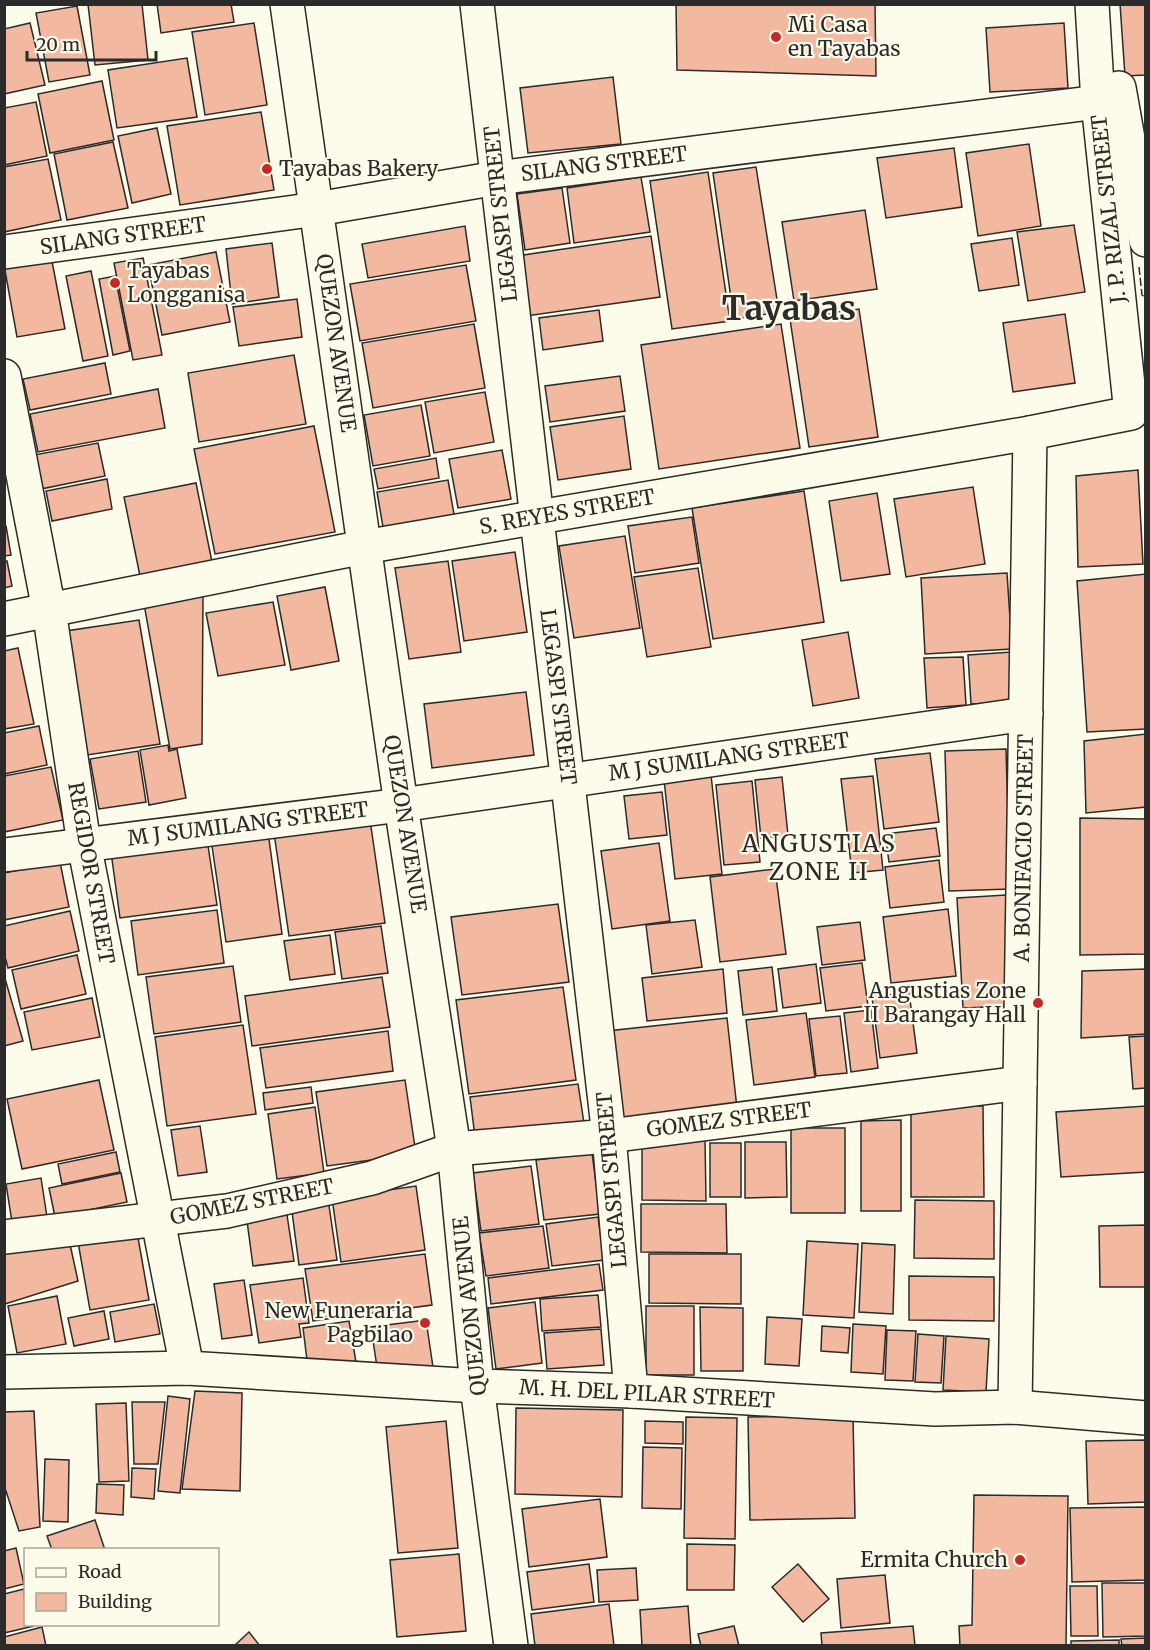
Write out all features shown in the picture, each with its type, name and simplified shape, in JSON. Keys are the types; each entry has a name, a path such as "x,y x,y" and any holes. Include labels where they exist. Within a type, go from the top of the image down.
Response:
{"street":[{"name":"QUEZON AVENUE","path":"287,4 401,805 454,1149 477,1386 511,1646"},
{"name":"LEGASPI STREET","path":"477,4 609,1136 631,1391"},
{"name":"J. P. RIZAL STREET","path":"1092,4 1108,95 1131,413"},
{"name":"SILANG STREET","path":"4,252 317,209 497,178 1108,95"},
{"path":"1108,95 1146,240"},
{"name":"REGIDOR STREET","path":"4,376 49,610 84,844 187,1368"},
{"name":"S. REYES STREET","path":"4,619 364,547 1131,413"},
{"name":"A. BONIFACIO STREET","path":"1015,1407 1030,432"},
{"name":"M J SUMILANG STREET","path":"4,855 401,805 1026,714"},
{"name":"GOMEZ STREET","path":"4,1237 227,1211 372,1178 454,1149 609,1136 1020,1083"},
{"name":"M. H. DEL PILAR STREET","path":"4,1372 187,1368 477,1386 631,1391 935,1409 1015,1407 1146,1418"}],"building":[{"path":"88,4 142,4 148,60 95,65"},
{"path":"157,4 231,4 234,22 161,33"},
{"name":"Mi Casa en Tayabas","path":"676,4 875,4 876,76 677,70"},
{"path":"1120,4 1146,4 1146,75 1125,76"},
{"path":"77,6 90,75 49,82 36,13"},
{"path":"30,23 45,85 4,94 4,29"},
{"path":"254,23 267,105 205,115 192,32"},
{"path":"1064,23 1068,88 990,92 986,28"},
{"path":"187,58 197,117 117,128 108,70"},
{"path":"613,77 621,144 528,153 520,88"},
{"path":"102,81 114,140 50,153 38,94"},
{"path":"36,102 47,156 4,165 4,108"},
{"path":"261,112 274,190 180,205 167,126"},
{"path":"157,128 171,194 132,203 118,136"},
{"path":"113,142 128,208 67,220 54,154"},
{"path":"1029,144 1041,226 978,236 966,153"},
{"path":"954,148 962,207 886,218 877,158"},
{"path":"48,159 61,220 4,232 4,167"},
{"path":"756,167 779,312 734,319 713,173"},
{"path":"708,172 730,321 672,329 650,181"},
{"path":"641,177 650,232 574,243 567,188"},
{"path":"562,188 570,243 525,250 517,194"},
{"path":"865,210 877,289 794,301 782,222"},
{"path":"1074,225 1085,292 1028,301 1017,232"},
{"path":"465,226 470,261 368,278 362,244"},
{"path":"651,236 660,297 526,316 517,256"},
{"path":"1012,238 1019,285 979,291 971,244"},
{"path":"272,243 279,297 232,304 226,249"},
{"path":"216,252 230,322 162,335 148,265"},
{"path":"51,256 65,329 17,337 4,265"},
{"path":"143,258 162,355 133,360 114,263"},
{"path":"466,265 476,321 360,341 350,284"},
{"path":"91,271 108,356 83,361 66,276"},
{"path":"115,276 130,351 113,355 99,279"},
{"path":"297,299 302,337 239,346 233,307"},
{"path":"859,309 878,437 809,447 790,319"},
{"path":"599,310 603,341 543,350 539,318"},
{"path":"1065,314 1075,383 1013,392 1003,323"},
{"path":"474,324 485,388 373,408 362,343"},
{"path":"781,324 800,448 659,469 641,345"},
{"path":"294,355 306,424 199,442 188,373"},
{"path":"105,363 111,394 30,410 23,379"},
{"path":"620,376 625,411 550,422 545,386"},
{"path":"158,389 165,428 38,452 30,414"},
{"path":"485,392 494,442 434,453 425,402"},
{"path":"421,405 430,456 373,466 364,415"},
{"path":"624,416 631,469 558,480 550,427"},
{"path":"314,426 335,532 215,554 194,449"},
{"path":"98,443 105,476 41,489 34,455"},
{"path":"502,450 511,499 458,508 449,459"},
{"path":"436,458 439,478 378,489 374,469"},
{"path":"1138,470 1143,564 1078,567 1076,476"},
{"path":"107,479 112,509 52,521 46,491"},
{"path":"448,480 455,520 384,533 377,492"},
{"path":"196,483 212,562 140,576 124,497"},
{"path":"973,487 985,564 906,577 894,499"},
{"path":"804,491 824,622 713,639 692,508"},
{"path":"877,493 890,574 841,581 829,501"},
{"path":"692,517 699,563 635,573 628,526"},
{"path":"6,526 11,555 4,556 4,527"},
{"path":"625,536 640,628 574,638 559,546"},
{"path":"515,552 527,632 464,641 452,561"},
{"path":"7,561 12,586 4,588 4,562"},
{"path":"448,561 461,652 409,659 395,568"},
{"path":"698,568 711,647 647,657 634,577"},
{"path":"1007,573 1012,649 925,654 921,578"},
{"path":"1146,574 1146,729 1087,732 1077,581"},
{"path":"325,587 339,661 291,670 277,596"},
{"path":"203,596 202,744 170,749 144,604"},
{"path":"273,602 285,665 218,676 206,613"},
{"path":"139,620 160,744 87,755 66,631"},
{"path":"848,632 859,698 813,706 802,640"},
{"path":"18,648 34,724 4,729 4,651"},
{"path":"1012,652 1015,702 971,704 968,655"},
{"path":"963,657 966,705 927,708 924,658"},
{"path":"526,692 534,755 432,768 424,704"},
{"path":"39,726 47,765 4,774 4,733"},
{"path":"1146,734 1146,807 1086,813 1084,741"},
{"path":"168,745 169,751 177,749 186,798 149,805 140,750"},
{"path":"1006,749 1010,889 949,891 945,751"},
{"path":"138,751 146,802 99,809 90,759"},
{"path":"930,753 939,822 884,829 875,759"},
{"path":"51,767 63,820 4,832 4,776"},
{"path":"711,775 722,874 675,879 664,780"},
{"path":"873,776 883,870 852,873 841,779"},
{"path":"782,777 788,835 761,838 755,780"},
{"path":"752,781 760,862 724,865 716,785"},
{"path":"662,792 667,835 629,839 624,796"},
{"path":"1080,818 1145,819 1146,954 1080,955"},
{"path":"370,820 385,923 289,936 274,833"},
{"path":"936,828 940,856 889,862 885,834"},
{"path":"268,832 282,934 226,942 211,839"},
{"path":"207,839 217,905 120,918 111,852"},
{"path":"659,843 670,921 612,929 601,851"},
{"path":"939,860 944,902 890,908 885,867"},
{"path":"60,862 69,907 4,920 4,873"},
{"path":"775,869 786,954 720,962 710,877"},
{"path":"1006,895 1012,1006 963,1008 957,898"},
{"path":"558,904 569,982 462,995 451,917"},
{"path":"948,909 956,976 891,983 883,917"},
{"path":"217,910 224,963 138,975 131,921"},
{"path":"70,911 79,951 8,968 4,953 4,926"},
{"path":"695,920 702,967 652,974 646,925"},
{"path":"860,922 865,960 822,965 817,927"},
{"path":"381,926 388,973 342,979 335,932"},
{"path":"330,935 335,974 290,980 284,941"},
{"path":"77,955 86,994 21,1009 12,970"},
{"path":"862,963 868,1006 826,1011 820,968"},
{"path":"816,964 821,1003 783,1008 778,969"},
{"path":"233,966 241,1022 154,1034 146,977"},
{"path":"772,967 777,1011 743,1015 738,971"},
{"path":"723,969 727,1013 647,1021 642,978"},
{"path":"1146,969 1146,1034 1081,1038 1082,971"},
{"path":"4,975 23,1041 4,1046"},
{"path":"382,977 390,1027 252,1046 245,996"},
{"path":"563,987 576,1080 469,1094 456,1000"},
{"path":"909,992 917,1053 880,1058 872,997"},
{"path":"92,998 100,1037 32,1050 24,1012"},
{"path":"871,1010 878,1068 851,1072 844,1013"},
{"path":"806,1013 815,1077 754,1085 746,1020"},
{"path":"840,1016 847,1073 816,1076 809,1019"},
{"path":"727,1018 737,1108 618,1121 607,1031"},
{"path":"243,1025 256,1114 167,1126 155,1037"},
{"path":"388,1031 393,1071 266,1088 260,1048"},
{"path":"1146,1036 1146,1088 1133,1089 1129,1037"},
{"path":"99,1080 114,1150 22,1169 7,1099"},
{"path":"405,1080 416,1154 327,1166 316,1092"},
{"path":"578,1084 584,1123 475,1137 470,1097"},
{"path":"311,1087 313,1103 265,1110 263,1093"},
{"path":"911,1106 983,1106 984,1197 911,1197"},
{"path":"1146,1106 1146,1172 1061,1177 1056,1112"},
{"path":"315,1107 324,1173 277,1179 268,1114"},
{"path":"901,1120 901,1211 861,1211 861,1121"},
{"path":"200,1126 207,1172 178,1176 171,1130"},
{"path":"791,1128 845,1128 845,1213 791,1213"},
{"path":"642,1140 705,1140 706,1201 642,1200"},
{"path":"745,1142 786,1142 787,1197 745,1198"},
{"path":"710,1143 741,1143 741,1197 710,1197"},
{"path":"116,1152 120,1172 62,1184 58,1164"},
{"path":"592,1153 600,1214 544,1220 536,1160"},
{"path":"531,1166 539,1224 481,1231 473,1173"},
{"path":"121,1173 127,1202 55,1217 49,1188"},
{"path":"41,1178 47,1217 12,1222 6,1184"},
{"path":"416,1186 425,1250 341,1262 332,1198"},
{"path":"328,1199 337,1260 299,1265 291,1204"},
{"path":"915,1200 994,1201 994,1259 914,1258"},
{"path":"641,1204 726,1204 727,1253 641,1252"},
{"path":"287,1215 294,1261 253,1266 247,1221"},
{"path":"598,1217 604,1260 552,1266 546,1224"},
{"path":"1146,1225 1146,1287 1100,1287 1099,1226"},
{"path":"543,1226 549,1268 486,1276 479,1233"},
{"path":"137,1232 149,1300 90,1310 78,1242"},
{"path":"68,1235 78,1281 5,1304 4,1249"},
{"path":"807,1241 858,1244 854,1318 803,1315"},
{"path":"862,1243 895,1245 893,1314 859,1312"},
{"path":"425,1254 432,1305 313,1321 305,1269"},
{"path":"649,1254 741,1254 741,1304 649,1303"},
{"path":"599,1264 603,1290 491,1304 488,1278"},
{"path":"909,1276 994,1277 994,1321 909,1320"},
{"path":"303,1278 309,1323 299,1324 301,1337 259,1343 250,1285"},
{"path":"244,1280 252,1335 222,1339 214,1284"},
{"path":"598,1295 601,1327 542,1331 540,1299"},
{"path":"57,1296 66,1344 17,1353 8,1306"},
{"path":"535,1302 542,1363 496,1369 488,1308"},
{"path":"154,1304 160,1334 115,1342 110,1312"},
{"path":"646,1306 694,1306 694,1375 646,1375"},
{"path":"700,1307 743,1308 743,1371 701,1371"},
{"path":"104,1311 109,1339 74,1346 68,1318"},
{"path":"767,1317 802,1319 799,1366 765,1364"},
{"path":"426,1320 433,1367 378,1374 371,1327"},
{"path":"349,1321 356,1362 308,1368 303,1328"},
{"path":"853,1324 886,1326 883,1374 851,1372"},
{"path":"822,1326 850,1328 848,1353 821,1351"},
{"path":"601,1329 604,1365 547,1369 544,1333"},
{"path":"887,1330 916,1331 913,1381 885,1380"},
{"path":"918,1334 944,1336 941,1383 915,1382"},
{"path":"946,1336 989,1339 986,1392 943,1390"},
{"path":"195,1391 242,1393 240,1491 182,1489"},
{"path":"168,1396 190,1399 180,1493 158,1491"},
{"path":"132,1402 165,1402 158,1464 134,1464"},
{"path":"126,1403 129,1481 99,1482 96,1404"},
{"path":"516,1408 623,1410 622,1497 515,1494"},
{"path":"34,1411 40,1527 19,1531 4,1485 4,1412"},
{"path":"853,1416 855,1518 750,1520 748,1417"},
{"path":"686,1417 737,1418 735,1539 684,1538"},
{"path":"446,1421 458,1548 398,1553 386,1427"},
{"path":"645,1421 683,1422 683,1444 645,1443"},
{"path":"1146,1440 1146,1502 1088,1504 1086,1441"},
{"path":"643,1447 682,1448 681,1509 642,1508"},
{"path":"45,1459 69,1460 68,1522 43,1521"},
{"path":"132,1468 156,1469 154,1499 131,1497"},
{"path":"97,1484 124,1485 123,1515 96,1513"},
{"name":"Ermita Church","path":"974,1495 1068,1496 1066,1646 960,1646 959,1626 972,1625"},
{"path":"600,1499 607,1557 529,1567 522,1509"},
{"path":"1146,1507 1146,1580 1072,1582 1070,1508"},
{"path":"95,1520 104,1548 51,1548 47,1536"},
{"path":"687,1544 735,1545 734,1590 687,1590"},
{"path":"16,1548 24,1584 4,1589 4,1551"},
{"path":"459,1554 466,1631 397,1637 390,1560"},
{"path":"589,1564 594,1602 532,1610 527,1572"},
{"path":"798,1564 829,1599 803,1622 772,1587"},
{"path":"636,1568 638,1600 599,1602 597,1570"},
{"path":"885,1575 890,1623 841,1628 837,1579"},
{"path":"1102,1583 1146,1583 1146,1636 1103,1637"},
{"path":"1070,1586 1097,1586 1098,1636 1071,1636"},
{"path":"24,1589 24,1626 34,1626 4,1633 4,1594"},
{"path":"609,1604 614,1646 535,1646 531,1614"},
{"path":"688,1606 691,1646 642,1646 640,1610"},
{"path":"734,1626 739,1646 701,1646 698,1634"},
{"path":"913,1626 915,1646 822,1646 821,1633"},
{"path":"42,1627 46,1646 4,1646 4,1637"},
{"path":"249,1632 260,1646 234,1646"},
{"path":"1146,1638 1146,1646 1122,1646 1121,1639"},
{"path":"1119,1640 1119,1646 1071,1646 1071,1641"}],"fence":[{"path":"1139,267 1142,295 1146,298"}],"place":[{"name":"Mi Casa en Tayabas","path":"776,37"},
{"name":"Tayabas Bakery","path":"267,169"},
{"name":"Tayabas Longganisa","path":"115,283"},
{"name":"Angustias Zone II Barangay Hall","path":"1038,1003"},
{"name":"New Funeraria Pagbilao","path":"425,1323"},
{"name":"Ermita Church","path":"1020,1560"}],"district":[{"name":"Tayabas","path":"789,308"},
{"name":"ANGUSTIAS ZONE II","path":"819,858"}]}
